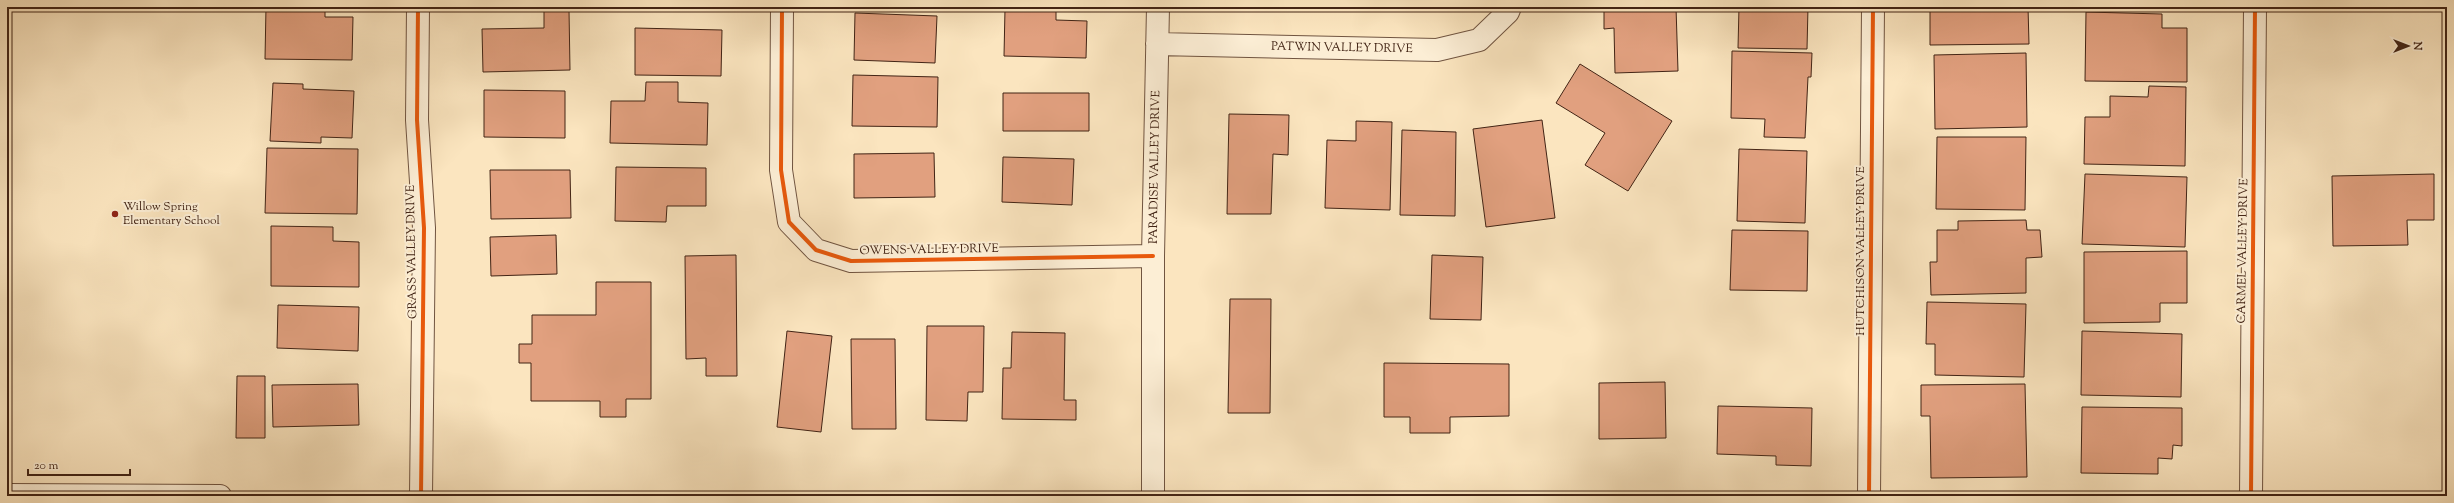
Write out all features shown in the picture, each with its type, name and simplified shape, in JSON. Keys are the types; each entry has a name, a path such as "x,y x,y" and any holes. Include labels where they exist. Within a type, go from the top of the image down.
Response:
{"street":[{"name":"GRASS VALLEY DRIVE","path":"418,7 417,120 424,228 421,496"},
{"name":"OWENS VALLEY DRIVE","path":"782,7 781,170 789,222 816,250 851,261 1153,256"},
{"name":"PARADISE VALLEY DRIVE","path":"1153,496 1153,256 1158,7"},
{"name":"PATWIN VALLEY DRIVE","path":"1157,44 1437,50 1479,40 1508,12 1510,7"},
{"name":"HUTCHISON VALLEY DRIVE","path":"1869,496 1872,7"},
{"name":"CARMEL VALLEY DRIVE","path":"2251,496 2255,7"},
{"path":"7,495 220,496"}],"building":[{"path":"266,7 325,7 325,17 353,17 352,60 265,59"},
{"path":"1604,7 1676,7 1678,71 1615,73 1614,28 1604,29"},
{"path":"1739,7 1808,7 1807,49 1738,48"},
{"path":"1930,7 2028,7 2029,44 1930,45"},
{"path":"2361,7 2427,7 2427,8"},
{"path":"1005,9 1056,11 1056,20 1087,21 1086,58 1004,56"},
{"path":"569,10 570,70 483,72 482,29 544,28 544,11"},
{"path":"2086,12 2162,14 2162,28 2187,28 2187,82 2085,81"},
{"path":"855,13 937,16 935,63 854,60"},
{"path":"635,28 722,30 721,76 635,75"},
{"path":"1732,51 1812,53 1811,77 1808,77 1805,138 1764,137 1765,119 1731,118"},
{"path":"2026,53 2027,127 1935,129 1934,55"},
{"path":"1580,64 1672,121 1628,191 1585,165 1605,133 1556,103"},
{"path":"853,75 938,77 937,127 852,126"},
{"path":"646,82 678,82 678,102 708,103 707,145 610,143 611,101 645,101"},
{"path":"273,83 303,84 303,89 354,91 352,138 321,137 321,143 270,141"},
{"path":"2149,86 2186,87 2185,166 2084,164 2085,117 2110,117 2110,96 2148,97"},
{"path":"484,90 565,91 565,138 484,137"},
{"path":"1003,93 1089,93 1089,131 1003,131"},
{"path":"1229,114 1289,115 1288,155 1273,154 1271,214 1227,214"},
{"path":"1542,120 1555,218 1486,227 1473,129"},
{"path":"1356,121 1392,122 1390,210 1325,208 1327,140 1356,141"},
{"path":"1402,130 1456,132 1455,216 1400,215"},
{"path":"1937,137 2026,137 2025,210 1936,209"},
{"path":"267,148 358,149 357,214 265,213"},
{"path":"1739,149 1807,151 1805,223 1737,221"},
{"path":"934,153 935,197 854,198 854,154"},
{"path":"1003,157 1074,159 1072,205 1002,202"},
{"path":"616,167 706,168 706,206 667,206 666,222 615,221"},
{"path":"490,170 570,170 571,218 491,219"},
{"path":"2085,174 2187,177 2185,247 2082,244"},
{"path":"2434,174 2434,220 2407,220 2408,245 2333,246 2332,176"},
{"path":"2026,220 2027,230 2040,230 2042,257 2026,258 2026,293 1931,295 1930,262 1937,262 1937,230 1958,230 1958,221"},
{"path":"271,226 333,227 333,241 359,242 359,287 271,286"},
{"path":"1732,230 1808,231 1807,291 1730,290"},
{"path":"556,235 557,274 491,276 490,237"},
{"path":"2187,251 2187,303 2160,303 2160,322 2084,323 2084,252"},
{"path":"736,255 737,376 706,376 706,358 686,359 685,256"},
{"path":"1432,255 1483,257 1481,320 1430,319"},
{"path":"596,282 651,282 651,399 626,399 626,417 600,417 600,401 531,401 531,363 519,363 519,344 532,344 532,315 596,315"},
{"path":"1230,299 1271,299 1270,413 1228,413"},
{"path":"1927,302 2026,304 2024,377 1935,375 1935,344 1926,344"},
{"path":"278,305 359,307 358,351 277,348"},
{"path":"927,326 984,326 983,392 968,392 967,421 926,420"},
{"path":"787,331 832,336 821,432 777,427"},
{"path":"2082,331 2182,334 2181,397 2081,395"},
{"path":"1012,332 1065,333 1064,400 1076,400 1076,420 1002,419 1003,368 1011,368"},
{"path":"851,339 895,339 896,429 852,429"},
{"path":"1384,363 1509,364 1509,416 1450,417 1450,433 1410,433 1410,417 1384,417"},
{"path":"237,376 265,376 265,438 236,438"},
{"path":"1665,382 1666,438 1599,439 1599,383"},
{"path":"358,384 359,425 273,427 272,385"},
{"path":"2025,384 2027,477 1931,478 1930,416 1921,416 1921,385"},
{"path":"1718,406 1812,408 1811,466 1776,465 1776,456 1717,454"},
{"path":"2082,407 2182,408 2182,446 2173,445 2172,459 2158,458 2158,474 2081,473"}],"cycle path":[{"path":"418,7 417,120 424,228 421,496"},
{"path":"782,7 781,170 789,222 816,250 851,261 1153,256"},
{"path":"1869,496 1873,7"},
{"path":"2251,496 2255,7"}],"place":[{"name":"Willow Spring Elementary School","path":"115,214"}]}
